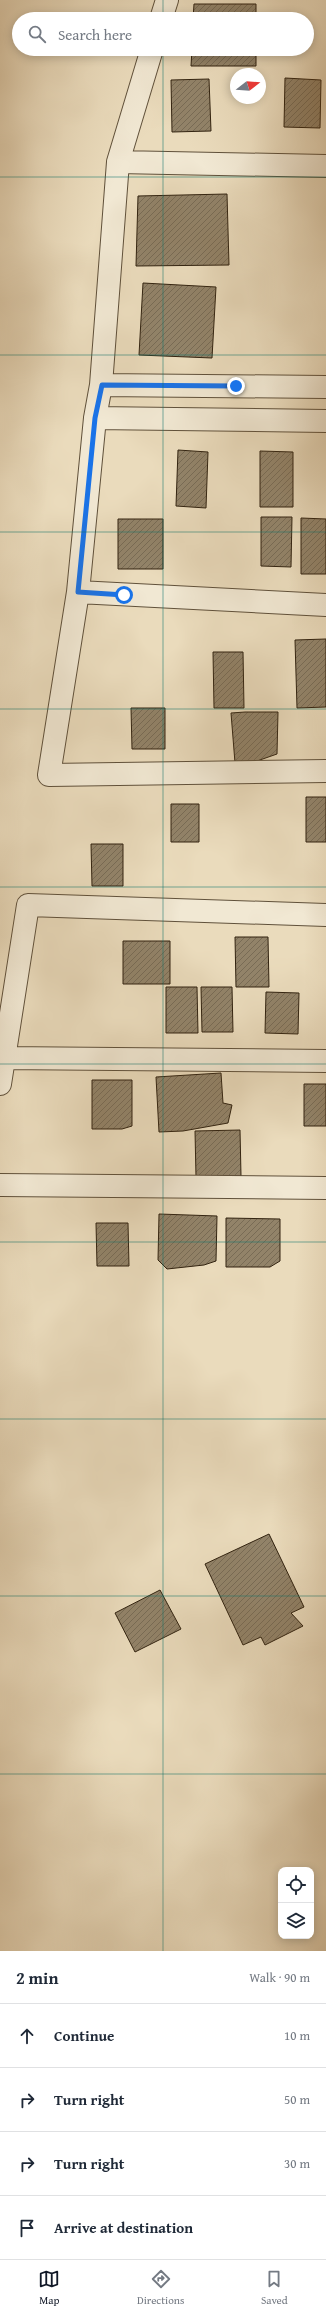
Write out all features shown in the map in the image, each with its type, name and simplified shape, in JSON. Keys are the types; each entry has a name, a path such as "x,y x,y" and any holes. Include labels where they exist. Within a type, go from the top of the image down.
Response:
{"street":[{"path":"163,12 167,0"},
{"path":"150,56 118,162 102,385 95,418 78,592 49,775 326,771"},
{"path":"118,162 326,166"},
{"path":"102,385 326,387"},
{"path":"95,418 326,421"},
{"path":"78,592 326,605"},
{"path":"0,1084 28,905 326,915"},
{"path":"4,1058 326,1061"},
{"path":"0,1185 326,1188"}],"building":[{"path":"194,4 256,4 256,12 193,12"},
{"path":"192,56 256,56 256,66 191,66"},
{"path":"285,78 321,80 320,128 284,127"},
{"path":"209,79 211,131 172,132 171,80"},
{"path":"227,194 229,265 136,266 138,196"},
{"path":"143,283 216,287 212,358 139,355"},
{"path":"178,450 208,452 206,508 176,506"},
{"path":"260,451 293,452 293,507 260,507"},
{"path":"261,517 292,517 291,567 261,566"},
{"path":"301,518 326,519 326,574 301,574"},
{"path":"118,519 163,519 163,569 118,569"},
{"path":"326,639 326,707 297,708 295,640"},
{"path":"213,652 243,652 244,708 214,708"},
{"path":"131,708 165,708 165,749 132,749"},
{"path":"278,712 277,754 257,761 235,763 231,713"},
{"path":"306,797 326,797 326,842 306,842"},
{"path":"171,804 199,804 199,842 171,842"},
{"path":"91,844 123,844 123,886 92,886"},
{"path":"235,937 268,937 269,987 236,987"},
{"path":"123,941 170,941 170,984 123,984"},
{"path":"166,987 197,987 198,1033 166,1033"},
{"path":"201,987 232,987 233,1032 202,1032"},
{"path":"266,992 299,993 298,1034 265,1033"},
{"path":"221,1073 223,1103 232,1105 228,1123 183,1131 159,1132 156,1077"},
{"path":"92,1080 132,1080 132,1126 122,1129 92,1129"},
{"path":"304,1084 326,1084 326,1126 304,1126"},
{"path":"240,1130 241,1176 196,1177 195,1131"},
{"path":"159,1214 217,1216 216,1261 204,1265 167,1269 158,1260"},
{"path":"226,1218 280,1219 280,1261 270,1267 226,1267"},
{"path":"96,1223 128,1223 129,1266 97,1266"},
{"path":"269,1534 304,1607 291,1613 303,1626 265,1645 261,1637 243,1645 205,1564"},
{"path":"160,1590 181,1629 135,1652 115,1613"}],"route":[{"path":"124,595 78,592 95,418 102,385 236,386"}]}
